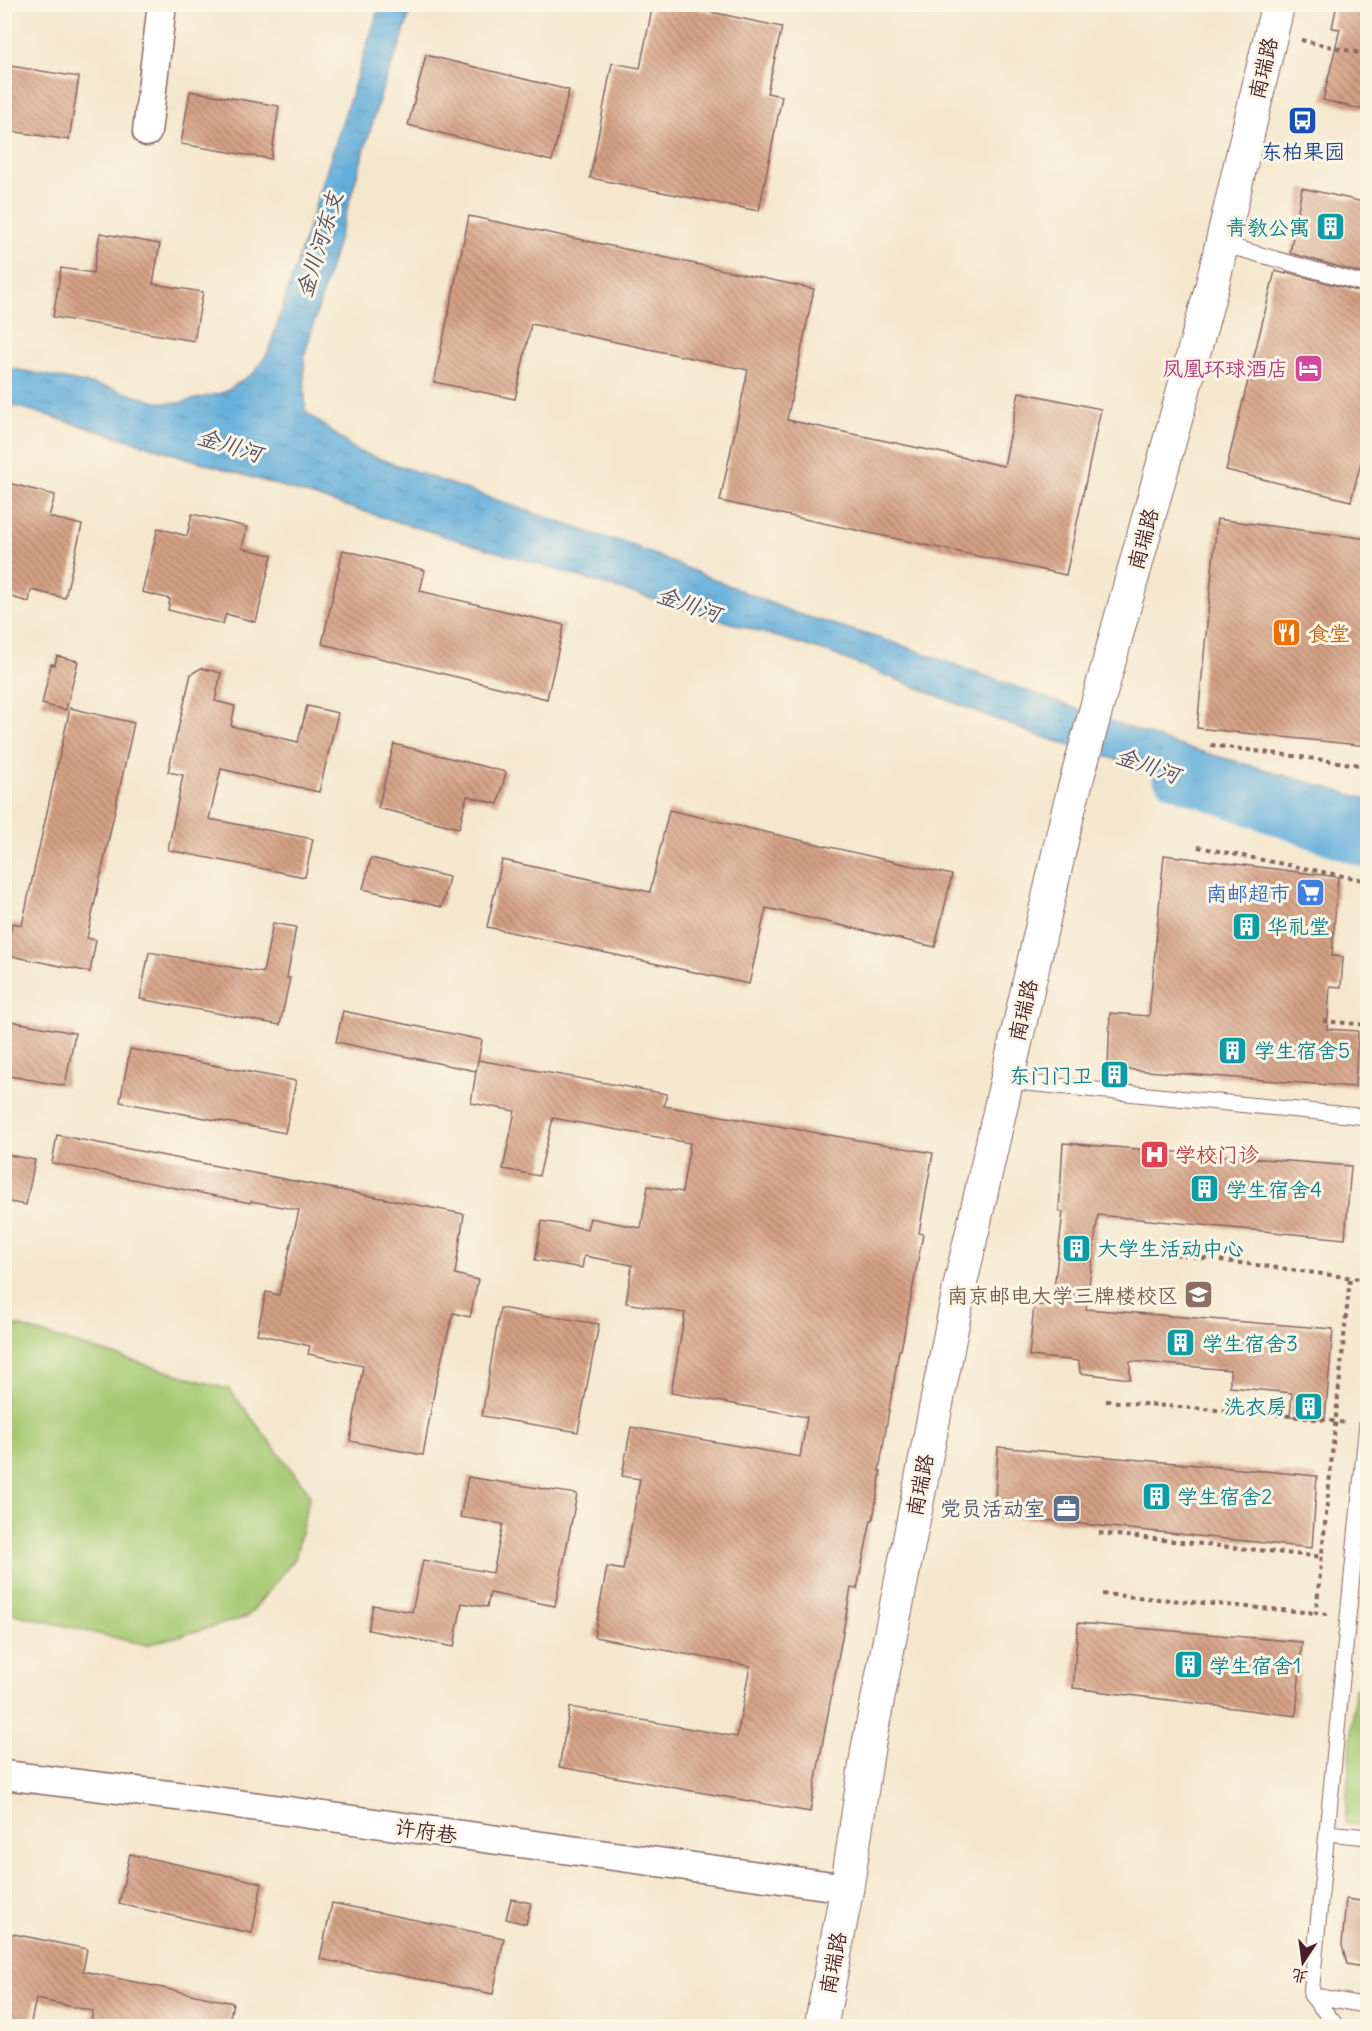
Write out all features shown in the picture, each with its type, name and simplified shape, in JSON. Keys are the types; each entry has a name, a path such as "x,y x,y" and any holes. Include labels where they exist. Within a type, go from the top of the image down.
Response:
{"street":[{"path":"147,132 162,4"},
{"name":"南瑞路","path":"821,2026 847,1888 868,1748 961,1281 1069,808 1222,244 1275,19"},
{"name":"许府巷","path":"4,1775 193,1798 847,1888"}],"lane":[{"path":"1222,244 1368,285"},
{"path":"1007,1081 1368,1117"},
{"path":"1335,2026 1311,1995 1348,1617 1360,1561 1368,1413"},
{"path":"1327,1833 1368,1837"},
{"path":"1311,1995 1368,2006"}],"path":[{"path":"1275,19 1368,55"},
{"path":"1211,745 1368,766"},
{"path":"1198,847 1368,881"},
{"path":"1323,1021 1368,1025"},
{"path":"1113,1246 1368,1280"},
{"path":"1316,1613 1350,1278"},
{"path":"1106,1401 1335,1421"},
{"path":"1099,1533 1322,1557"},
{"path":"1102,1594 1348,1617"}],"green space":[{"path":"4,1322 230,1390 310,1494 295,1559 247,1617 146,1645 5,1612"},
{"path":"1355,1688 1367,1690 1367,1825 1345,1823"}],"water":[{"name":"金川河东支","path":"380,5 412,5 401,42 382,90 304,356 305,411 357,451 599,536 624,542 795,613 895,643 1171,743 1367,799 1367,836 1036,735 830,653 5,404 4,367 110,388 156,402 180,403 225,392 254,373 268,353"}],"building":[{"path":"653,4 674,4 782,27 767,93 782,96 759,211 590,178 612,63 640,68"},
{"path":"1337,4 1368,4 1368,111 1323,100 1340,29 1332,28"},
{"path":"426,55 569,90 552,161 408,125"},
{"path":"4,65 79,77 69,140 4,130"},
{"path":"190,91 279,106 271,159 181,144"},
{"name":"青教公寓","path":"1302,188 1368,203 1368,275 1290,253"},
{"path":"469,216 814,289 787,420 1004,466 1019,392 1101,409 1066,575 720,501 748,370 531,324 515,399 434,382"},
{"path":"100,233 160,244 153,284 203,292 194,341 53,317 61,268 93,273"},
{"name":"凤凰环球酒店","path":"1275,271 1368,294 1368,435 1351,501 1226,470"},
{"path":"4,482 55,495 49,517 82,525 65,598 31,590 29,602 4,595"},
{"path":"192,514 247,527 242,548 272,555 256,622 226,614 223,624 168,610 170,599 142,592 158,528 187,536"},
{"name":"食堂","path":"1217,519 1368,539 1368,746 1197,728"},
{"path":"343,550 425,570 420,591 564,625 547,699 322,644"},
{"path":"57,656 78,661 66,710 42,704 51,664 55,665"},
{"path":"201,668 221,673 215,701 235,706 231,726 298,742 307,706 338,713 319,792 221,769 209,819 313,839 305,877 168,850 183,775 168,772 191,674"},
{"path":"70,708 134,723 87,938 96,940 90,972 6,955 12,923 22,925"},
{"path":"394,744 506,772 498,804 467,796 459,828 378,808"},
{"path":"669,810 952,875 935,947 766,908 749,984 487,927 502,860 650,892"},
{"path":"1164,855 1338,877 1332,956 1343,957 1341,987 1330,986 1327,1029 1358,1031 1355,1087 1108,1068 1110,1013 1149,1016"},
{"path":"371,858 449,877 442,907 363,889"},
{"path":"273,923 296,927 287,978 290,978 280,1025 140,999 149,952 263,973"},
{"path":"343,1011 482,1040 476,1071 336,1042"},
{"path":"4,1020 75,1033 65,1086 4,1075"},
{"path":"130,1049 296,1081 285,1133 120,1102"},
{"path":"478,1060 667,1094 664,1106 933,1153 919,1233 923,1234 901,1350 899,1350 873,1520 871,1520 857,1589 851,1588 810,1812 559,1767 570,1707 737,1737 750,1666 594,1637 607,1567 623,1570 640,1479 622,1476 631,1427 800,1457 807,1417 671,1393 685,1313 626,1303 632,1265 584,1256 582,1268 535,1260 542,1221 587,1229 590,1218 641,1228 648,1186 682,1192 690,1143 553,1118 539,1176 503,1169 515,1111 471,1103"},
{"path":"57,1135 464,1214 455,1274 478,1280 470,1317 453,1313 436,1382 423,1455 350,1441 363,1366 308,1354 310,1346 257,1334 266,1292 279,1295 299,1210 251,1201 250,1203 52,1163"},
{"path":"1063,1143 1351,1166 1345,1239 1098,1215 1086,1309 1333,1329 1325,1420 1290,1416 1292,1393 1230,1387 1230,1370 1130,1361 1130,1379 1080,1373 1079,1361 1029,1356 1034,1305 1052,1306 1063,1212 1059,1211"},
{"path":"4,1154 35,1160 26,1205 4,1201"},
{"path":"500,1308 599,1324 578,1432 482,1416"},
{"name":"学生宿舍2","path":"998,1447 1317,1476 1312,1548 994,1515"},
{"path":"468,1477 577,1494 555,1606 490,1593 487,1607 462,1603 454,1647 368,1630 373,1605 412,1612 423,1560 493,1573 503,1524 460,1517"},
{"name":"学生宿舍1","path":"1078,1623 1302,1642 1296,1716 1073,1688"},
{"path":"130,1854 262,1883 252,1933 119,1904"},
{"path":"511,1899 531,1903 526,1924 506,1919"},
{"path":"1346,1899 1368,1902 1368,1968 1347,1964 1342,1945"},
{"path":"332,1903 504,1938 493,1994 320,1959"},
{"path":"4,1932 87,1949 83,1971 233,2003 228,2026 90,2026 93,2011 36,1999 30,2026 4,2026"}],"waterway":[{"name":"金川河","path":"1177,773 1368,843"}],"place":[{"name":"东柏果园","path":"1303,120"},
{"name":"青教公寓","path":"1331,227"},
{"name":"凤凰环球酒店","path":"1309,368"},
{"name":"食堂","path":"1287,633"},
{"name":"南邮超市","path":"1311,893"},
{"name":"华礼堂","path":"1246,926"},
{"name":"学生宿舍5","path":"1233,1050"},
{"name":"东门门卫","path":"1114,1075"},
{"name":"学校门诊","path":"1154,1154"},
{"name":"学生宿舍4","path":"1205,1189"},
{"name":"大学生活动中心","path":"1076,1248"},
{"name":"南京邮电大学三牌楼校区","path":"1199,1295"},
{"name":"学生宿舍3","path":"1181,1343"},
{"name":"洗衣房","path":"1308,1406"},
{"name":"学生宿舍2","path":"1156,1496"},
{"name":"党员活动室","path":"1066,1508"},
{"name":"学生宿舍1","path":"1188,1665"}]}
